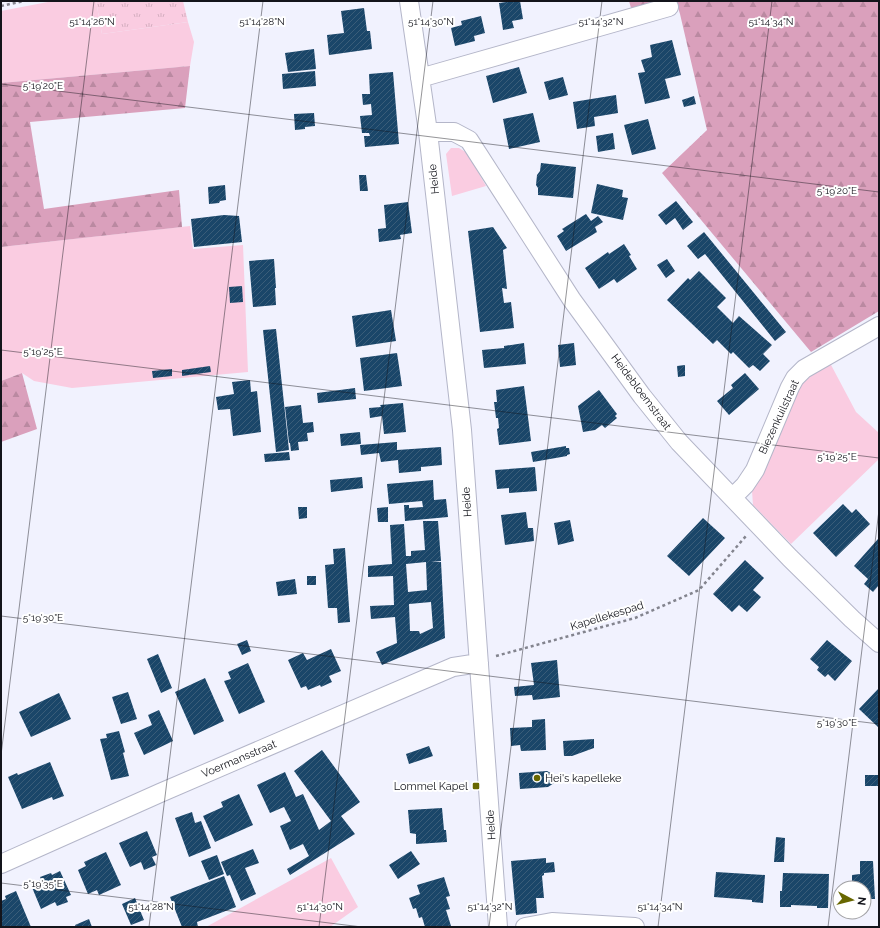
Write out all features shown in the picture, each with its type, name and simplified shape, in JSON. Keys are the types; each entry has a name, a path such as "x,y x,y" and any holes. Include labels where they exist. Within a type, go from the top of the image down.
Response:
{"street":[{"name":"Heide","path":"409,1 428,132 462,430 498,927"},
{"path":"420,78 669,7"},
{"name":"Heidebloemstraat","path":"428,132 454,132 469,140 572,300 642,396 679,442 733,497 757,524 879,644"},
{"name":"Biezenkuilstraat","path":"733,497 745,485 755,470 795,378 804,369 879,326"},
{"name":"Voermansstraat","path":"1,864 167,789 453,667 479,663"},
{"path":"524,927 552,922 635,927"}],"path":[{"path":"1,6 24,1"},
{"name":"Kapellekespad","path":"479,663 501,654 635,618 699,590 757,524"}],"green space":[{"path":"53,1 96,1 102,34 188,22 194,42 190,66 1,83 1,11"},
{"path":"96,1 183,1 188,22 102,34"},
{"path":"629,1 657,1 631,8"},
{"path":"676,1 879,1 879,311 811,352 662,173 707,130"},
{"path":"190,66 185,108 30,122 44,209 179,190 182,227 1,247 1,83"},
{"path":"451,148 459,148 467,153 486,186 452,196 446,154"},
{"path":"190,226 193,249 243,245 248,372 72,388 34,381 22,373 1,381 1,247"},
{"path":"830,363 856,412 879,433 879,459 791,544 753,505 752,491 801,384 815,372"},
{"path":"22,373 37,429 1,442 1,381"},
{"path":"331,858 358,907 330,927 206,927"}],"building":[{"path":"520,1 523,19 512,21 514,28 503,30 499,3"},
{"path":"364,8 367,31 370,31 372,49 329,55 327,35 344,33 341,11"},
{"path":"481,16 485,33 474,36 475,41 455,46 451,28 462,25 461,21"},
{"path":"672,40 681,75 665,79 670,98 645,104 638,73 645,72 641,60 652,57 650,45"},
{"path":"314,49 316,69 288,72 285,53"},
{"path":"519,67 527,93 493,103 486,76"},
{"path":"315,71 316,86 283,89 282,74"},
{"path":"393,72 399,144 365,147 364,136 370,136 369,133 362,133 360,116 372,115 371,104 363,105 362,94 370,94 369,74"},
{"path":"563,77 568,95 549,100 544,82"},
{"path":"616,95 618,113 594,117 595,126 577,129 573,102"},
{"path":"694,96 696,104 684,107 682,100"},
{"path":"314,113 315,126 295,130 294,114"},
{"path":"533,113 540,142 509,149 503,119"},
{"path":"648,119 656,149 632,155 624,125"},
{"path":"613,133 615,149 598,152 596,136"},
{"path":"541,163 576,167 573,198 538,195 538,188 536,185 537,175 540,171"},
{"path":"359,175 366,175 368,191 360,191"},
{"path":"597,184 623,190 622,197 628,198 623,220 591,213"},
{"path":"225,185 226,200 220,201 219,203 209,204 208,187"},
{"path":"676,201 693,222 683,230 675,218 666,225 658,215"},
{"path":"408,202 412,233 400,235 401,239 379,242 378,229 386,228 384,205"},
{"path":"586,214 591,221 598,216 603,222 595,227 597,232 566,251 557,236 564,231 562,229"},
{"path":"224,215 239,216 242,242 194,247 191,219"},
{"path":"493,227 507,248 503,250 507,289 502,288 504,303 511,302 514,328 480,332 468,231"},
{"path":"704,232 786,332 775,341 705,254 698,259 687,246"},
{"path":"624,244 637,269 617,283 614,279 599,289 585,268 608,252 609,254"},
{"path":"274,259 276,305 253,307 249,261"},
{"path":"667,259 675,271 666,278 657,265"},
{"path":"699,271 726,298 717,307 733,323 739,316 772,345 763,354 770,361 760,371 753,365 749,368 733,352 731,354 717,340 713,344 667,300 688,278 690,280"},
{"path":"242,286 243,302 230,303 229,287"},
{"path":"391,310 396,341 356,347 352,316"},
{"path":"276,329 289,450 276,452 263,330"},
{"path":"524,343 526,364 484,368 482,350 504,348 504,346"},
{"path":"574,343 576,365 560,367 558,345"},
{"path":"397,353 402,386 364,391 360,358"},
{"path":"685,365 685,376 678,377 677,366"},
{"path":"210,366 211,372 182,376 182,370"},
{"path":"172,369 172,376 153,378 152,371"},
{"path":"745,373 759,389 729,415 717,401 733,388 731,385"},
{"path":"250,380 251,392 257,391 261,432 233,436 230,409 218,410 216,397 234,394 232,382"},
{"path":"524,386 531,441 499,445 497,429 499,428 498,418 496,418 494,402 497,402 496,390"},
{"path":"355,388 356,399 318,403 317,393"},
{"path":"599,390 617,414 615,416 617,418 605,428 602,425 595,430 583,432 578,406"},
{"path":"403,403 406,432 384,434 382,416 370,418 369,408 381,407 380,405"},
{"path":"301,405 303,423 313,422 314,432 307,433 308,441 298,442 299,450 291,451 285,407"},
{"path":"360,432 361,444 341,446 340,434"},
{"path":"397,442 397,450 441,447 442,465 421,467 421,471 399,473 398,460 381,462 379,453 361,455 360,445"},
{"path":"566,446 566,448 569,448 570,454 567,456 533,462 531,452"},
{"path":"289,452 290,460 265,462 264,454"},
{"path":"535,467 537,491 509,493 509,488 497,489 495,470"},
{"path":"362,477 363,488 331,492 330,480"},
{"path":"433,480 434,500 446,499 448,517 405,521 404,505 409,505 409,508 423,507 422,501 389,504 387,484"},
{"path":"843,504 852,513 856,509 870,524 836,557 813,533"},
{"path":"298,507 307,507 307,518 299,519"},
{"path":"388,507 388,522 378,522 377,508"},
{"path":"526,512 528,528 533,528 534,541 505,545 501,515"},
{"path":"703,518 725,538 689,576 667,556"},
{"path":"570,520 574,541 558,545 554,523"},
{"path":"423,521 438,521 441,561 431,562 441,562 445,638 382,665 376,652 397,643 395,617 371,619 370,606 394,605 393,576 368,577 368,566 392,564 390,525 404,524 406,556 411,556 411,551 425,550","holes":["426,562 427,590 408,592 406,564","431,602 433,628 420,634 419,631 410,631 409,604"]},
{"path":"878,539 879,585 873,592 864,584 868,579 854,566"},
{"path":"345,548 350,622 338,623 337,608 328,608 325,565 334,564 333,549"},
{"path":"745,560 764,578 753,590 761,597 747,612 739,605 732,612 713,594"},
{"path":"307,576 316,576 316,585 307,585"},
{"path":"295,579 297,594 278,596 276,582"},
{"path":"247,640 251,651 242,655 237,644"},
{"path":"827,640 852,661 835,681 828,674 825,677 817,670 819,667 810,659"},
{"path":"331,649 341,671 329,676 332,682 321,687 320,685 308,690 306,686 301,688 288,660 303,653 307,660"},
{"path":"158,654 172,688 161,693 147,659"},
{"path":"557,660 560,697 533,700 532,695 515,696 514,687 534,685 531,663"},
{"path":"248,663 265,702 239,714 224,681 231,679 228,672"},
{"path":"205,678 224,721 194,735 175,692"},
{"path":"879,688 879,726 878,727 859,709"},
{"path":"128,692 137,719 121,724 112,697"},
{"path":"59,693 71,719 31,737 19,712"},
{"path":"159,710 173,741 144,755 134,733 152,725 148,715"},
{"path":"545,719 546,750 521,751 520,745 511,746 510,728 532,727 532,720"},
{"path":"119,731 125,752 123,753 129,776 111,780 100,739 107,738 106,734"},
{"path":"594,739 594,748 572,756 564,756 563,741"},
{"path":"429,746 433,756 409,764 406,754"},
{"path":"322,750 360,802 341,816 355,834 290,875 287,869 309,856 303,844 290,850 280,826 291,821 284,807 270,813 257,785 285,772 296,797 303,794 319,830 331,821 294,771"},
{"path":"50,762 64,796 53,800 52,797 22,809 8,777 17,773 18,775"},
{"name":"Hei's kapelleke","path":"547,771 553,774 554,783 548,787 520,789 519,773"},
{"path":"865,775 879,775 879,786 865,786"},
{"path":"239,794 253,825 215,842 203,816 223,807 221,802"},
{"path":"442,808 444,830 446,830 447,842 416,844 416,834 410,833 408,810"},
{"path":"192,812 195,823 201,821 211,848 189,857 175,818"},
{"path":"147,831 157,855 152,857 156,865 144,870 141,862 130,867 119,843"},
{"path":"776,837 785,838 784,862 774,862"},
{"path":"253,849 259,863 245,868 256,894 241,901 230,875 227,876 221,862"},
{"path":"411,851 420,864 398,879 389,865"},
{"path":"106,852 121,885 99,895 97,890 88,894 78,870 86,866 84,862"},
{"path":"217,855 224,874 209,880 201,861"},
{"path":"546,858 546,863 554,862 555,872 544,873 542,876 544,898 536,898 537,913 516,915 511,861"},
{"path":"860,861 873,861 875,899 872,899 872,880 852,880 852,875 860,874"},
{"path":"60,871 71,895 66,897 68,902 57,906 55,902 41,909 31,885 41,880 40,877 51,873 52,875"},
{"path":"716,872 765,875 763,903 752,902 752,900 714,897"},
{"path":"783,873 829,874 828,908 791,905 791,907 780,907 780,891 782,891"},
{"path":"224,876 236,907 197,922 198,927 182,927 170,897"},
{"path":"444,877 450,896 446,897 450,909 446,910 451,926 425,927 422,917 419,918 416,908 413,909 409,898 420,894 417,885"},
{"path":"16,891 31,927 1,927 1,901 6,899 5,896"},
{"path":"135,898 144,920 131,925 122,904"},
{"path":"89,919 92,927 76,927 75,925"}],"place":[{"name":"Hei's kapelleke","path":"537,778"},
{"name":"Lommel Kapel","path":"476,786"}]}
